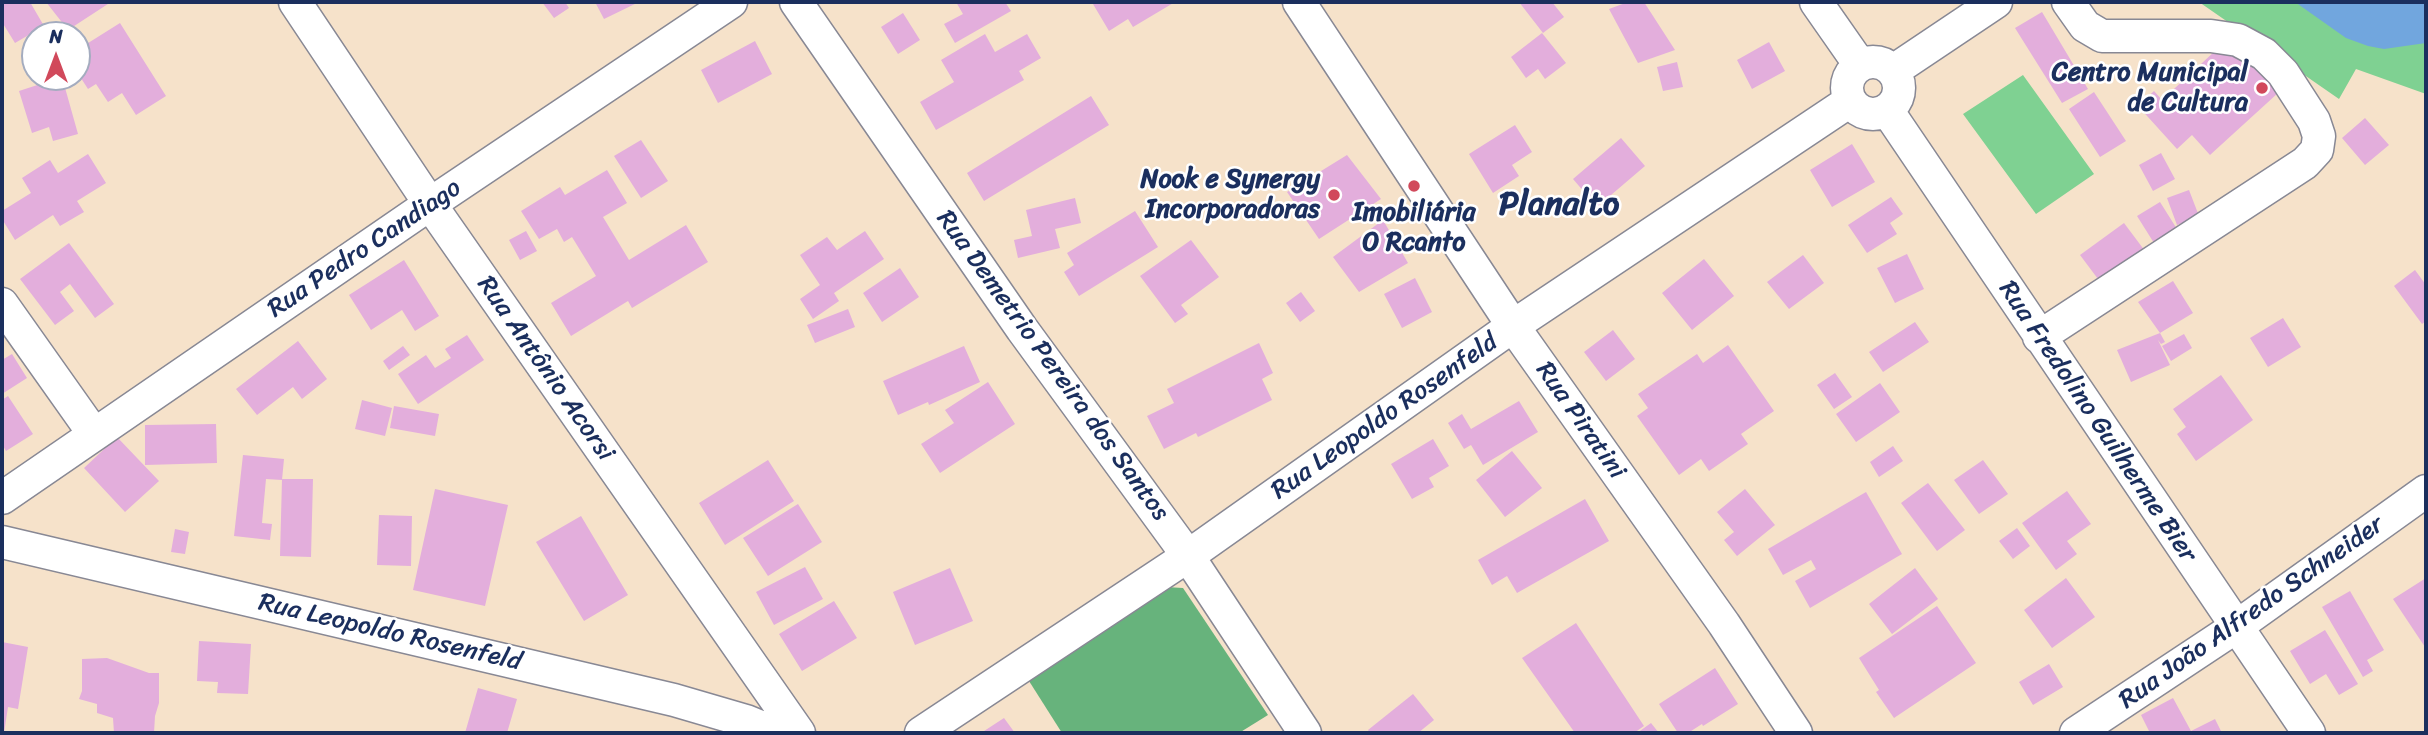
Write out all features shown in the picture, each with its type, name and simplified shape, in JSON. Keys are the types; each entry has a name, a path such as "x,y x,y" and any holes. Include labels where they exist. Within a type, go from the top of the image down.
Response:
{"street":[{"name":"Rua Antônio Acorsi","path":"295,2 430,204 799,733"},
{"name":"Rua Pedro Candiago","path":"2,498 430,204 731,2"},
{"name":"Rua Demetrio Pereira dos Santos","path":"796,2 1022,329 1188,556 1305,733"},
{"name":"Rua Piratini","path":"1299,2 1513,326 1724,624 1796,733"},
{"path":"1816,2 1860,65"},
{"path":"1893,71 1996,2"},
{"path":"2039,337 2305,163 2316,150 2319,136 2314,121 2283,73 2264,54 2238,40 2211,36 2102,36 2085,26 2068,2"},
{"path":"1878,62 1893,71 1899,88 1893,104 1886,110 1870,114 1855,107 1850,101 1846,85 1849,77 1860,65 1878,62"},
{"name":"Rua Leopoldo Rosenfeld","path":"921,733 1188,556 1513,326 1850,101"},
{"name":"Rua Fredolino Guilherme Bier","path":"1886,110 2309,733"},
{"path":"2,304 94,434"},
{"name":"Rua João Alfredo Schneider","path":"2076,733 2236,627 2426,491"},
{"name":"Rua Leopoldo Rosenfeld","path":"2,542 674,700 775,733"}],"green space":[{"path":"2199,2 2426,2 2426,94 2356,69 2339,99"},
{"path":"2023,75 2094,174 2036,214 1963,114"},
{"path":"1166,587 1183,588 1268,715 1239,733 1062,733 1029,681"}],"water":[{"path":"2295,2 2426,2 2426,43 2384,49 2368,46 2346,38"}],"building":[{"path":"2,2 30,2 41,21 21,21 21,39 15,43 2,22"},
{"path":"46,2 111,2 82,21 61,21"},
{"path":"542,2 565,2 569,8 554,18"},
{"path":"595,2 639,2 604,19"},
{"path":"956,2 1005,2 1011,11 955,43 944,24 963,14"},
{"path":"1175,2 1133,27 1128,19 1109,31 1093,4"},
{"path":"1519,2 1552,2 1564,17 1543,33"},
{"path":"1628,2 1644,2 1675,50 1638,63 1609,9"},
{"path":"2042,12 2088,89 2062,103 2015,28"},
{"path":"903,13 920,40 898,54 881,27"},
{"path":"120,23 166,96 136,115 122,93 108,102 96,84 91,87 91,41"},
{"path":"1542,33 1566,63 1545,79 1538,69 1526,78 1511,57"},
{"path":"985,34 995,52 1027,34 1041,58 1019,71 1024,80 936,130 920,102 954,82 941,60"},
{"path":"2228,39 2278,93 2210,155 2192,135 2177,149 2138,106 2154,91 2162,100"},
{"path":"755,41 772,74 718,103 701,70"},
{"path":"1769,42 1785,71 1752,89 1737,60"},
{"path":"1677,62 1683,87 1663,91 1657,67"},
{"path":"19,91 66,91 78,134 53,141 49,127 32,133"},
{"path":"2094,92 2126,141 2100,157 2069,109"},
{"path":"1091,96 1109,125 984,201 967,173"},
{"path":"2365,118 2389,145 2365,165 2342,138"},
{"path":"1515,125 1532,152 1512,165 1519,176 1493,193 1469,154"},
{"path":"1621,138 1645,166 1597,207 1573,179"},
{"path":"641,140 668,181 641,198 614,156"},
{"path":"1852,144 1875,182 1832,207 1810,170"},
{"path":"2161,153 2175,179 2153,191 2139,165"},
{"path":"88,154 106,183 77,201 84,212 60,226 53,215 15,240 2,219 2,211 31,193 22,178 50,160 58,173"},
{"name":"Nook e Synergy Incorporadoras","path":"1347,155 1381,199 1319,239 1287,192"},
{"path":"607,170 627,203 603,217 629,260 686,225 708,262 632,308 628,301 571,336 551,303 596,276 572,237 564,242 557,229 539,239 521,211 560,187 565,195"},
{"path":"2189,190 2199,216 2177,225 2167,198"},
{"path":"1891,197 1903,214 1890,223 1897,234 1867,253 1848,225"},
{"path":"1075,198 1081,223 1055,229 1060,248 1018,258 1014,240 1032,236 1026,210"},
{"path":"2160,202 2177,229 2154,243 2137,216"},
{"path":"1135,211 1158,247 1079,296 1064,272 1074,265 1067,253"},
{"path":"1383,220 1408,263 1359,292 1333,257"},
{"path":"2124,223 2145,251 2101,283 2080,255"},
{"path":"526,231 537,251 520,260 509,240"},
{"path":"865,231 884,259 834,293 839,301 813,319 800,299 820,285 800,255 827,237 837,250"},
{"path":"1191,240 1219,277 1181,305 1188,314 1175,323 1140,276"},
{"path":"69,243 114,304 95,318 70,284 60,292 74,311 55,325 20,279"},
{"path":"1907,254 1924,289 1895,303 1877,268"},
{"path":"1803,255 1824,283 1789,309 1767,282"},
{"path":"1704,259 1734,296 1692,330 1662,293"},
{"path":"404,260 439,316 415,331 402,310 371,330 349,295"},
{"path":"900,268 919,297 882,322 863,293"},
{"path":"2415,270 2426,285 2426,321 2422,324 2394,286"},
{"path":"1415,278 1432,312 1402,328 1384,294"},
{"path":"2173,281 2193,313 2160,333 2138,302"},
{"path":"1301,292 1315,311 1300,322 1286,303"},
{"path":"848,309 855,327 815,343 807,325"},
{"path":"2283,318 2301,347 2268,367 2250,338"},
{"path":"1915,322 1929,342 1883,372 1869,352"},
{"path":"1613,330 1635,359 1606,381 1584,352"},
{"path":"2160,333 2165,342 2161,344 2158,340 2170,365 2131,382 2117,350"},
{"path":"2184,334 2192,348 2171,361 2162,346"},
{"path":"467,335 484,360 418,404 398,374 426,355 435,368 451,358 445,349"},
{"path":"298,341 327,379 302,399 293,387 257,415 236,389"},
{"path":"1259,343 1273,373 1262,379 1272,400 1198,437 1196,433 1164,449 1147,416 1174,403 1167,389"},
{"path":"1728,345 1774,411 1741,434 1748,444 1709,471 1701,459 1679,475 1637,416 1648,408 1638,394 1697,354 1703,363"},
{"path":"403,346 410,355 389,370 383,361"},
{"path":"964,346 980,382 929,405 928,402 898,415 883,381"},
{"path":"12,354 27,378 2,394 2,360"},
{"path":"1835,373 1852,397 1834,409 1817,385"},
{"path":"2221,375 2253,420 2196,461 2177,434 2186,427 2173,409"},
{"path":"988,382 1015,424 940,473 921,444 954,423 945,410"},
{"path":"1880,383 1900,412 1856,442 1836,414"},
{"path":"8,396 33,434 6,451 2,444 2,400"},
{"path":"362,400 392,408 385,436 355,429"},
{"path":"1519,401 1538,432 1483,465 1471,445 1464,449 1448,423 1462,414 1471,429"},
{"path":"394,406 439,414 435,436 390,428"},
{"path":"216,424 217,463 145,465 145,425"},
{"path":"117,437 159,481 125,512 84,468"},
{"path":"1433,439 1449,466 1429,478 1434,487 1412,499 1391,464"},
{"path":"1893,446 1903,461 1879,477 1870,462"},
{"path":"1512,451 1542,488 1505,517 1476,480"},
{"path":"243,455 284,459 282,480 266,479 262,523 272,524 270,540 234,536"},
{"path":"768,460 794,501 725,545 699,503"},
{"path":"1983,460 2008,494 1979,514 1954,480"},
{"path":"282,479 313,479 311,557 280,556"},
{"path":"1928,483 1965,530 1937,551 1901,503"},
{"path":"435,489 508,505 485,606 413,590"},
{"path":"1745,489 1775,525 1737,556 1724,540 1734,532 1717,512"},
{"path":"2067,491 2091,524 2067,541 2077,554 2056,570 2022,523"},
{"path":"1866,492 1902,554 1810,608 1795,581 1816,569 1811,560 1783,575 1768,549"},
{"path":"1585,499 1609,541 1517,593 1507,576 1492,585 1478,560"},
{"path":"798,504 822,542 768,576 743,538"},
{"path":"379,515 412,516 411,566 377,565"},
{"path":"581,516 628,595 584,621 536,542"},
{"path":"2017,528 2030,546 2013,559 1999,541"},
{"path":"175,529 189,532 185,554 171,552"},
{"path":"805,567 823,599 774,625 756,592"},
{"path":"950,568 973,621 915,645 893,592"},
{"path":"1915,568 1938,599 1892,634 1869,604"},
{"path":"2066,578 2095,617 2052,648 2024,610"},
{"path":"2426,578 2426,646 2425,647 2393,599"},
{"path":"2350,591 2384,650 2367,660 2373,671 2363,677 2322,607"},
{"path":"834,601 857,638 802,671 779,634"},
{"path":"1937,606 1976,663 1894,718 1876,692 1879,690 1859,658"},
{"path":"1576,623 1644,726 1634,733 1575,733 1522,658"},
{"path":"2325,630 2358,684 2339,695 2326,674 2310,684 2290,651"},
{"path":"199,641 251,644 248,694 217,693 218,682 197,681"},
{"path":"2,642 28,647 18,709 8,707 4,733 2,733"},
{"path":"107,658 149,673 159,673 159,703 154,733 114,733 113,718 97,713 97,704 79,699 82,691 82,659"},
{"path":"2049,664 2063,687 2033,705 2019,682"},
{"path":"1715,668 1738,704 1703,726 1702,724 1688,733 1678,733 1659,704"},
{"path":"478,688 517,699 507,733 465,733"},
{"path":"1413,694 1434,720 1418,733 1370,733 1368,730"},
{"path":"2173,698 2191,731 2215,719 2222,733 2150,733 2141,715"},
{"path":"1004,718 1015,733 981,733"},
{"path":"1651,723 1659,733 1637,733"}],"place":[{"name":"Centro Municipal de Cultura","path":"2262,88"},
{"name":"Imobiliária O Rcanto","path":"1414,186"},
{"name":"Nook e Synergy Incorporadoras","path":"1334,195"}],"district":[{"name":"Planalto","path":"1559,206"}]}
